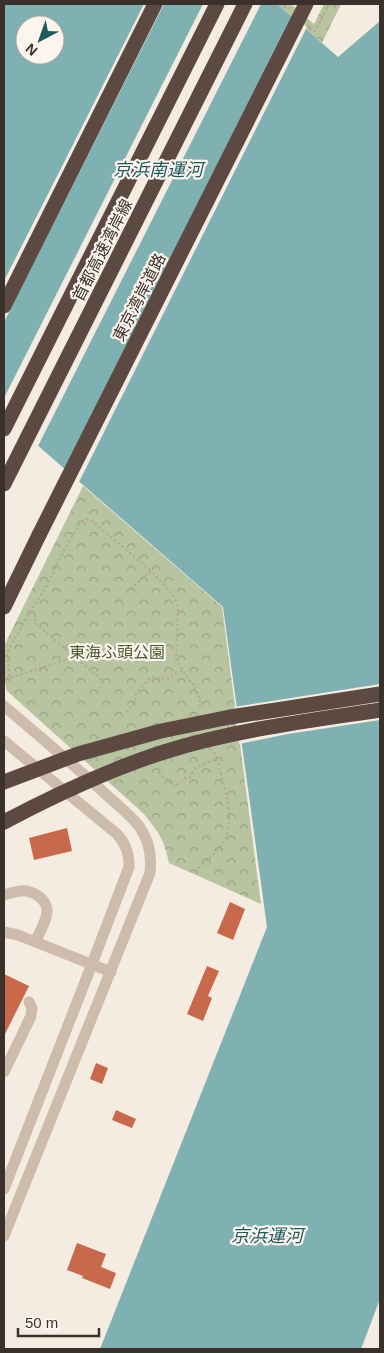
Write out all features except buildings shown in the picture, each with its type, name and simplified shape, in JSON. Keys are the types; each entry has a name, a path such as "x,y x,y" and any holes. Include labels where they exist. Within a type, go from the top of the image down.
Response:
{"highway":[{"path":"4,306 155,4"},
{"name":"首都高速湾岸線","path":"4,429 217,4"},
{"name":"首都高速湾岸線","path":"4,484 245,4"},
{"name":"東京湾岸道路","path":"4,606 306,4"},
{"path":"4,782 78,754 161,731 230,717 380,694"},
{"path":"4,822 79,785 164,752 234,734 380,710"}],"street":[{"path":"4,706 57,751 139,826 149,845 151,854 150,873 4,1236"},
{"path":"4,741 117,834 123,841 129,857 129,867 4,1189"},
{"path":"4,894 27,891 45,902 47,909 46,917 35,942"},
{"path":"4,932 18,935 111,972"},
{"path":"4,1072 31,1016 32,1008 29,1002"}],"path":[{"path":"10,678 7,653 29,613 46,588 65,548 81,522 86,519 92,521 151,571 173,595 178,607 176,660 195,686 194,690 200,698 199,718"},
{"path":"130,589 151,571"},
{"path":"29,613 36,617 34,622 76,657 102,682 100,689"},
{"path":"4,681 76,657"},
{"path":"126,712 135,702 136,694 152,677 168,679 176,673 183,671"},
{"path":"194,871 223,844 229,827 228,809 217,758 213,750"},
{"path":"158,772 175,787 185,778 190,777 195,768 217,758"}],"green space":[{"path":"277,4 291,4 314,24 324,4 341,4 322,43"},
{"name":"東海ふ頭公園","path":"83,486 222,607 261,904 169,863 160,837 144,814 7,691 4,678 4,646"}],"water":[{"path":"4,4 277,4 338,57 380,21 380,1299 361,1349 100,1349 267,927 223,607 4,416"}],"pier":[{"path":"144,4 164,4 4,322 4,281"},
{"path":"203,4 261,4 37,448 4,419 4,398"},
{"path":"294,15 307,27 78,484 64,472"},
{"path":"380,684 380,720 288,734 239,744 234,707"}],"water label":[{"name":"京浜南運河","path":"158,170"},
{"name":"京浜運河","path":"267,1236"}]}
